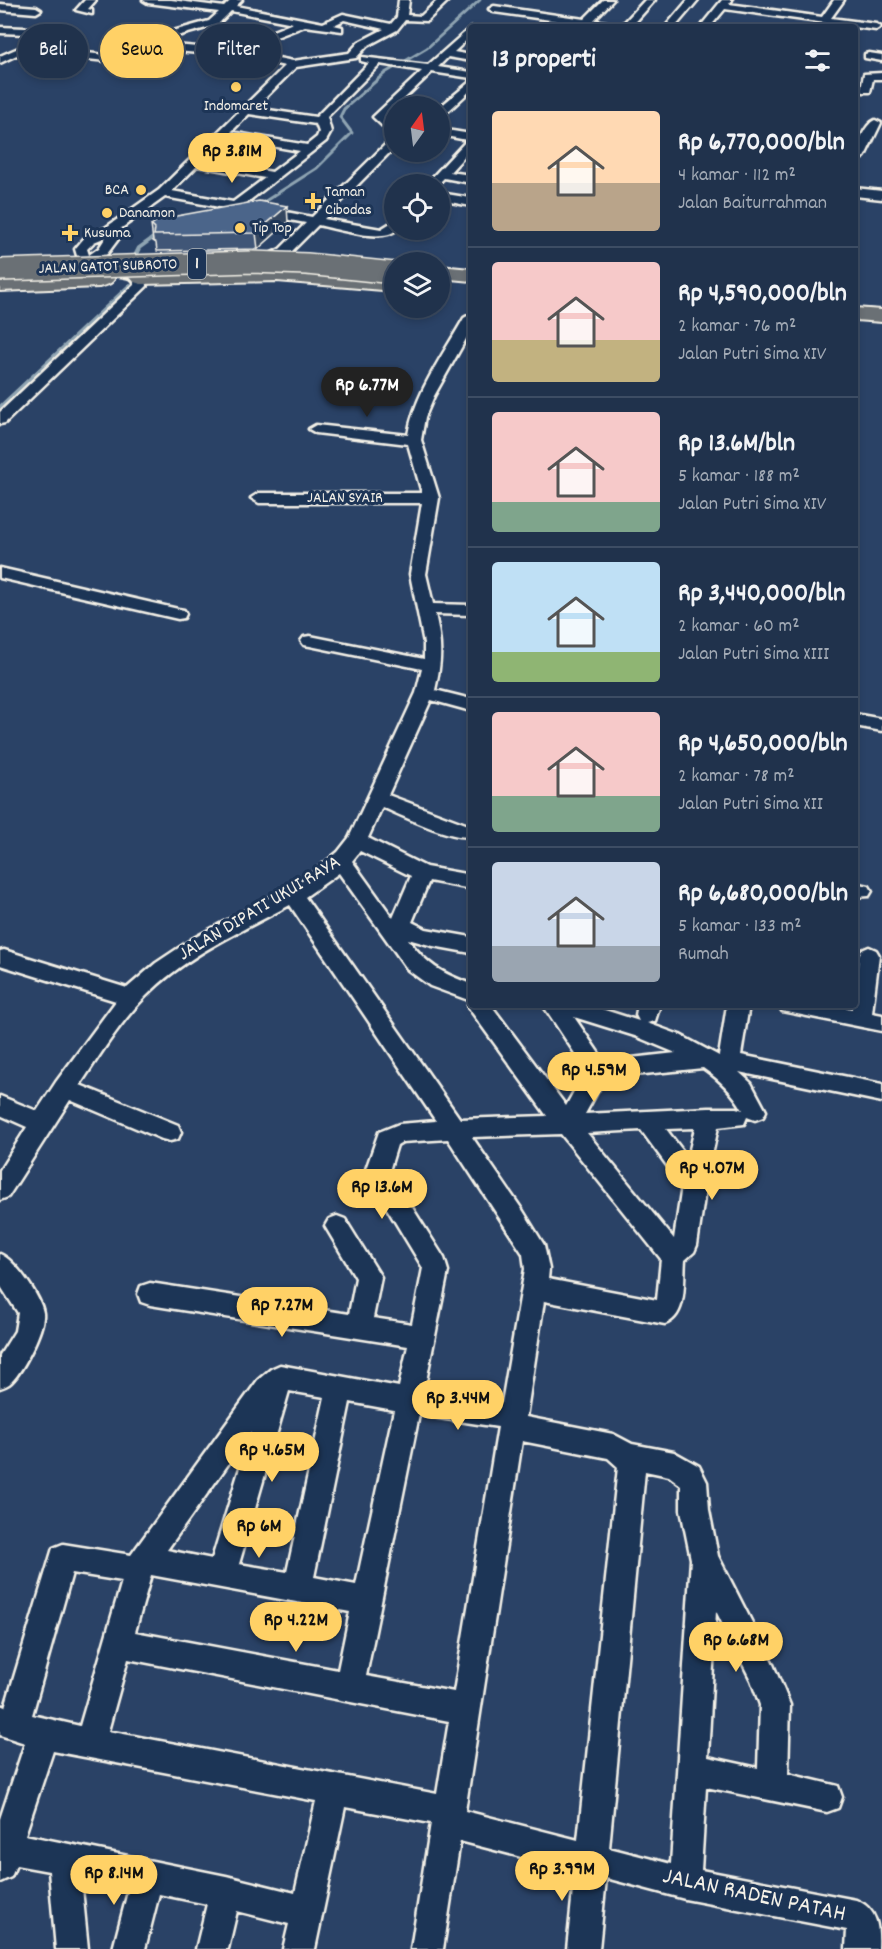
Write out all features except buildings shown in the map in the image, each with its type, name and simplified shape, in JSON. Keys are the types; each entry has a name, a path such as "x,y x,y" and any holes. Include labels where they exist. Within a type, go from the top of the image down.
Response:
{"highway":[{"path":"140,271 267,258 304,259 384,267"},
{"name":"JALAN GATOT SUBROTO","path":"0,269 252,262 307,264 384,272"},
{"path":"0,269 85,264 140,271 278,275 384,284"},
{"name":"JALAN GATOT SUBROTO","path":"0,277 266,269 384,279"},
{"path":"0,285 99,281 105,279 106,273"},
{"path":"450,273 468,275"},
{"path":"450,279 468,280"},
{"path":"450,285 468,287"},
{"path":"450,290 468,292"},
{"path":"858,306 882,308"},
{"path":"858,314 882,316"}],"street":[{"path":"89,12 81,10 91,0"},
{"path":"148,0 231,6 338,29"},
{"path":"352,57 363,44 393,28 402,17 404,0"},
{"path":"402,17 423,19 444,0"},
{"path":"484,18 504,0"},
{"path":"585,24 608,0"},
{"path":"629,24 650,0"},
{"path":"673,24 693,0"},
{"path":"709,24 719,17 725,3 850,24"},
{"path":"184,31 213,23 231,6"},
{"path":"824,21 834,6"},
{"path":"0,7 36,10"},
{"path":"533,24 549,8"},
{"path":"484,18 541,16 579,24"},
{"path":"325,26 344,17 393,28"},
{"path":"281,31 305,22"},
{"path":"858,25 876,27"},
{"path":"0,30 18,31"},
{"path":"401,96 468,33"},
{"path":"0,60 18,51"},
{"path":"446,54 468,58"},
{"path":"869,56 882,58"},
{"path":"281,62 293,64 352,57 468,75"},
{"path":"321,118 377,60"},
{"path":"0,420 141,285 140,271 92,272 85,264 103,251 113,238 109,231 163,193 293,64"},
{"path":"866,90 868,76 882,76"},
{"path":"450,104 468,87"},
{"path":"248,107 321,118"},
{"path":"240,207 324,136 321,118"},
{"path":"860,156 868,136 880,118"},
{"path":"221,134 311,149"},
{"path":"450,134 468,137"},
{"path":"858,134 882,138"},
{"path":"267,258 284,252 384,152"},
{"path":"441,174 465,157"},
{"path":"193,162 275,176"},
{"path":"304,259 303,251 387,167"},
{"path":"450,176 468,178"},
{"path":"858,192 882,195"},
{"path":"163,193 384,232"},
{"path":"450,198 468,201"},
{"name":"JALAN DIPATI UKUI RAYA","path":"0,1190 64,1088 130,997 161,971 200,944 292,894 342,862 357,841 425,693 432,666 433,643 418,574 431,498 414,440 418,417 427,396 468,323"},
{"path":"316,429 414,440"},
{"name":"JALAN SYAIR","path":"259,498 431,498"},
{"path":"0,573 178,614"},
{"path":"426,609 468,610"},
{"path":"310,641 432,666"},
{"path":"425,693 468,704"},
{"path":"858,721 882,725"},
{"path":"377,798 441,824 465,831"},
{"path":"357,841 422,873 468,881"},
{"path":"342,862 415,964 437,980 468,994"},
{"path":"422,873 404,916 402,923 404,929 417,935 468,944"},
{"path":"292,894 528,1237 537,1269 536,1288 465,1710 455,1820 427,1949"},
{"path":"805,1008 872,1021 869,955"},
{"path":"4,958 130,997"},
{"path":"482,1008 567,1125 673,1256"},
{"path":"556,1008 598,1070"},
{"path":"349,1687 410,1401 435,1266 378,1174 377,1166 387,1139 392,1135 453,1129 647,1121 745,1114 750,1096 742,1087 691,1049 571,1008"},
{"path":"737,1008 730,1052 730,1058 735,1062 882,1093"},
{"path":"598,1070 706,1059"},
{"path":"567,1125 598,1070"},
{"path":"64,1088 170,1132"},
{"path":"0,1105 41,1123"},
{"path":"536,1288 665,1313 669,1307 673,1256 685,1245 694,1184 709,1117"},
{"path":"647,1121 694,1184"},
{"path":"337,1226 369,1277 359,1328"},
{"path":"0,1265 29,1306 32,1320 25,1338 0,1376"},
{"path":"150,1294 421,1337"},
{"path":"274,1383 340,1389 512,1421 613,1447 631,1460 633,1469 583,1949"},
{"path":"90,1742 141,1565 274,1383"},
{"path":"221,1576 274,1383"},
{"path":"297,1589 340,1389"},
{"path":"627,1456 676,1466 691,1475 694,1482 698,1534 705,1559 762,1672 775,1705 773,1786"},
{"path":"7,1722 63,1558 141,1565 221,1576 367,1601"},
{"path":"685,1883 705,1559"},
{"path":"118,1643 465,1710"},
{"name":"JALAN RADEN PATAH","path":"7,1722 43,1734 334,1789 455,1820 591,1860 685,1883 856,1916 861,1934"},
{"path":"43,1734 3,1857 64,1860 226,1892 306,1912"},
{"path":"691,1769 827,1797"},
{"path":"299,1949 334,1789"},
{"path":"64,1860 72,1949"},
{"path":"129,1949 148,1876"},
{"path":"212,1949 226,1892"}],"waterway":[{"path":"259,205 317,168 352,133 340,117 344,109 385,73 427,48 480,0"},
{"path":"135,256 139,248 157,235"},
{"path":"0,407 130,285"}],"place":[{"name":"Indomaret","path":"236,87"},
{"name":"BCA","path":"141,190"},
{"name":"Taman Cibodas","path":"313,201"},
{"name":"Danamon","path":"107,213"},
{"name":"Tip Top","path":"240,228"},
{"name":"Kusuma","path":"70,233"}]}
